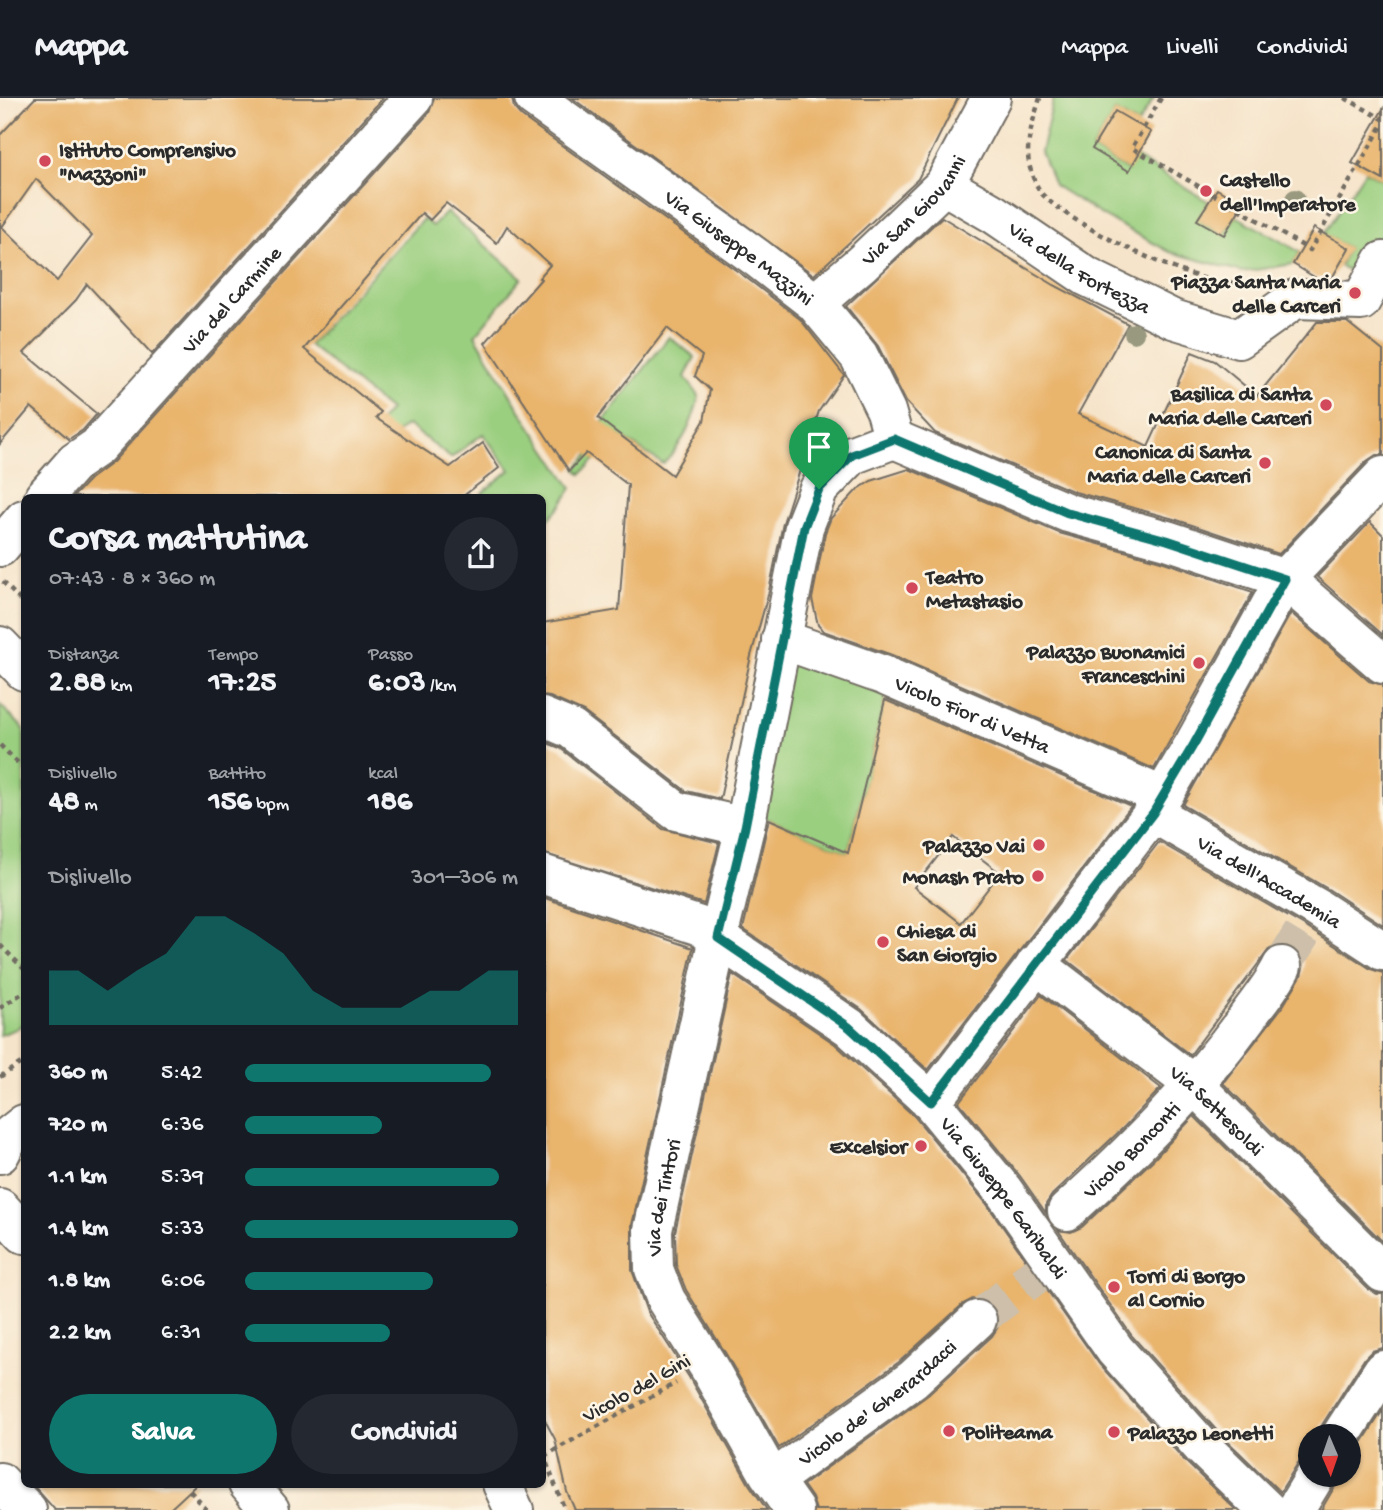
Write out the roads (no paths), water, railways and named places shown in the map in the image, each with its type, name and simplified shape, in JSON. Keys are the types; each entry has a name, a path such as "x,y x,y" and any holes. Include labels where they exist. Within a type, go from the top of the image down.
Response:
{"street":[{"name":"Via del Carmine","path":"47,494 75,462 97,447 413,98"},
{"name":"Via Giuseppe Mazzini","path":"534,98 816,303 859,356 886,411 894,439"},
{"name":"Via San Giovanni","path":"816,303 944,185 991,98"},
{"name":"Via della Fortezza","path":"944,185 994,214 1087,277 1173,319 1240,339 1295,299 1372,311"},
{"path":"1372,311 1383,261"},
{"path":"894,439 1068,513 1167,540 1285,579 1383,664"},
{"name":"Via dei Tintori","path":"783,1495 666,1300 654,1269 653,1230 745,827 804,527 819,489 852,455 894,439"},
{"path":"931,1102 1158,805 1285,579 1372,487"},
{"path":"0,547 21,522"},
{"name":"Vicolo Fior di Vetta","path":"781,639 883,676 1158,805"},
{"path":"0,646 21,668"},
{"path":"546,719 571,729 676,811 745,827"},
{"name":"Via dell'Accademia","path":"1158,805 1314,913 1383,951"},
{"name":"Via Giuseppe Garibaldi","path":"546,875 700,926 849,1027 931,1102 1049,1242 1115,1350 1137,1377 1202,1447 1267,1510"},
{"name":"Via Settesoldi","path":"1036,964 1194,1085 1383,1273"},
{"name":"Vicolo Bonconti","path":"1049,1242 1194,1085 1231,1040 1282,966"},
{"path":"0,1154 10,1135 21,1126"},
{"path":"0,1208 21,1231"},
{"name":"Vicolo de' Gherardacci","path":"783,1495 977,1320"},
{"path":"1348,1424 1383,1370"},
{"path":"0,1482 27,1510"},
{"path":"251,1488 270,1510"},
{"path":"504,1488 514,1510"},
{"path":"1295,1510 1308,1488"}],"tunnel":[{"path":"1282,966 1312,917"},
{"path":"977,1320 1044,1269"}],"place":[{"name":"Istituto Comprensivo \"Mazzoni\"","path":"45,161"},
{"name":"Castello dell'Imperatore","path":"1206,191"},
{"name":"Piazza Santa Maria delle Carceri","path":"1355,293"},
{"name":"Basilica di Santa Maria delle Carceri","path":"1326,405"},
{"name":"Canonica di Santa Maria delle Carceri","path":"1265,463"},
{"name":"Teatro Metastasio","path":"912,588"},
{"name":"Palazzo Buonamici Franceschini","path":"1199,663"},
{"name":"Palazzo Vai","path":"1039,845"},
{"name":"Monash Prato","path":"1038,876"},
{"name":"Chiesa di San Giorgio","path":"883,942"},
{"name":"Excelsior","path":"921,1146"},
{"name":"Torri di Borgo al Cornio","path":"1114,1287"},
{"name":"Politeama","path":"949,1431"},
{"name":"Palazzo Leonetti","path":"1114,1432"}]}
